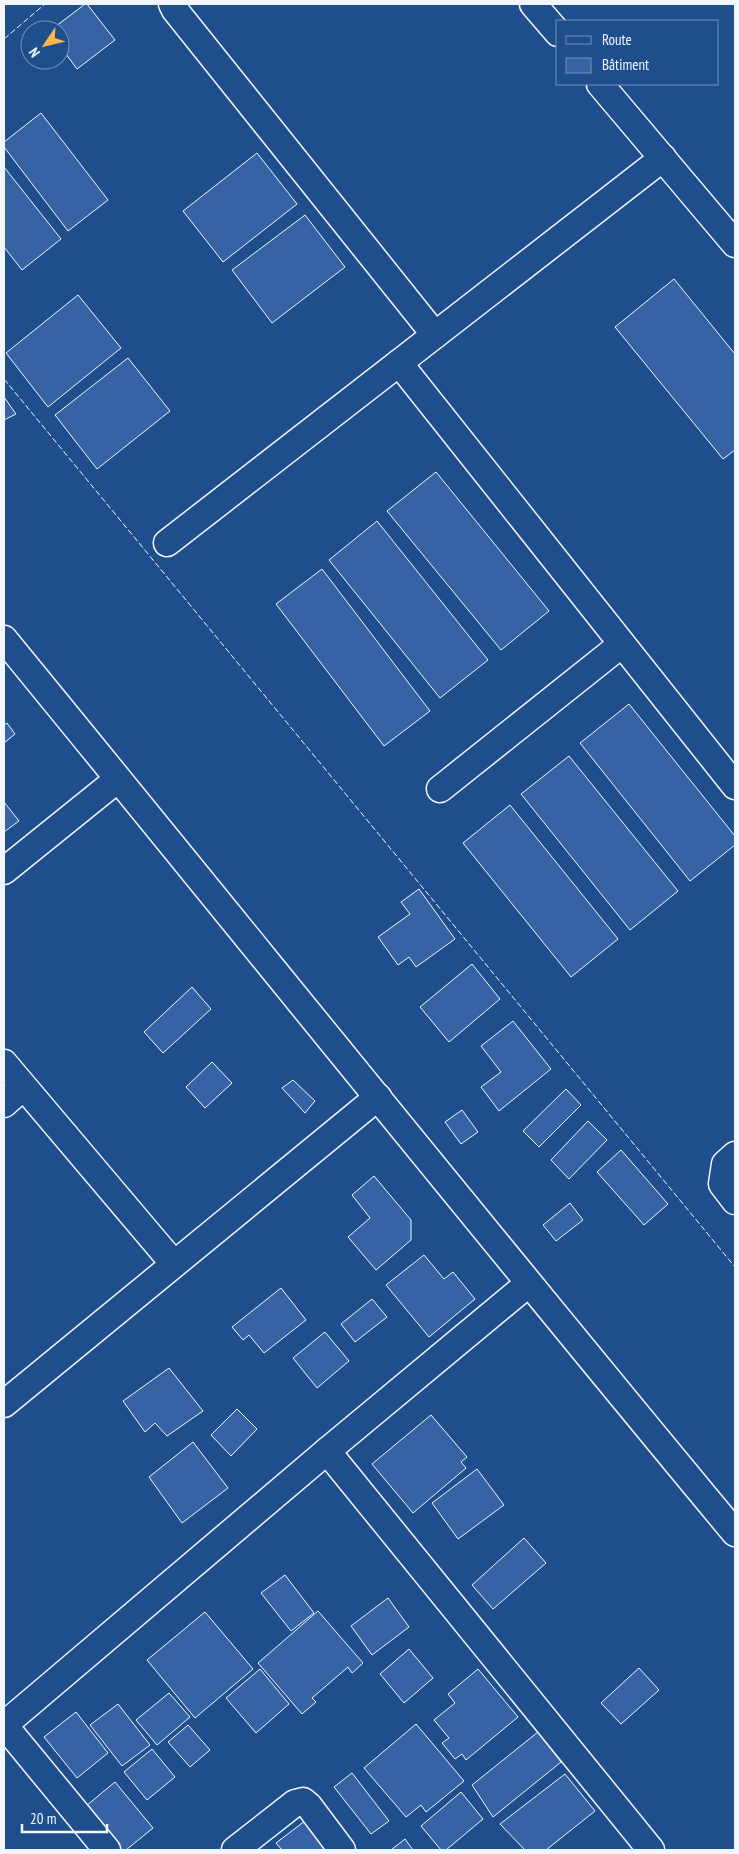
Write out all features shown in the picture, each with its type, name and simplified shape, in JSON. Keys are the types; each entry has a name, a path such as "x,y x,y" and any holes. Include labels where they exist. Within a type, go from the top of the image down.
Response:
{"street":[{"path":"172,4 435,335"},
{"path":"533,4 556,31"},
{"path":"601,85 735,244"},
{"path":"166,543 663,158"},
{"path":"399,363 735,786"},
{"path":"4,640 378,1097 528,1284 735,1533"},
{"path":"440,790 622,644"},
{"path":"4,871 118,779"},
{"path":"4,1063 174,1264"},
{"path":"4,1104 23,1087"},
{"path":"4,1404 378,1097"},
{"path":"735,1155 725,1164 722,1184 735,1201"},
{"path":"107,1850 4,1725 327,1451 528,1284"},
{"path":"327,1451 651,1850"},
{"path":"235,1850 295,1803 299,1802 309,1806 342,1850"}],"building":[{"path":"87,4 115,40 77,69 70,60 70,20 64,20"},
{"path":"41,113 108,200 68,231 4,147 4,142"},
{"path":"257,153 297,204 223,262 183,211"},
{"path":"4,167 61,239 22,270 4,247"},
{"path":"305,215 345,267 272,323 232,270"},
{"path":"674,279 735,354 735,450 723,459 615,327"},
{"path":"78,295 121,348 48,407 6,353"},
{"path":"128,358 170,411 97,469 55,415"},
{"path":"4,397 16,414 4,420"},
{"path":"436,472 549,611 501,650 387,511"},
{"path":"377,521 488,660 440,698 329,560"},
{"path":"322,569 430,711 384,746 276,604"},
{"path":"629,704 735,836 735,845 690,881 580,743"},
{"path":"7,723 15,734 4,743 4,725"},
{"path":"569,756 678,891 630,930 521,794"},
{"path":"4,802 19,821 4,832"},
{"path":"510,805 618,939 571,977 463,843"},
{"path":"419,889 455,939 416,967 409,957 398,965 378,937 410,914 401,902"},
{"path":"472,964 500,999 449,1042 420,1007"},
{"path":"192,987 211,1009 163,1053 144,1032"},
{"path":"513,1021 551,1069 499,1111 481,1087 501,1072 481,1046"},
{"path":"212,1062 232,1083 205,1108 186,1087"},
{"path":"293,1080 315,1101 305,1113 282,1088"},
{"path":"566,1089 581,1105 539,1147 523,1131"},
{"path":"462,1110 478,1132 461,1144 445,1122"},
{"path":"588,1121 607,1140 569,1179 551,1160"},
{"path":"621,1150 668,1204 644,1225 597,1172"},
{"path":"374,1176 411,1220 411,1240 376,1270 348,1237 370,1218 352,1195"},
{"path":"570,1203 583,1220 556,1241 543,1225"},
{"path":"424,1255 444,1279 453,1272 475,1299 429,1337 386,1285"},
{"path":"281,1288 306,1320 264,1353 249,1335 243,1340 232,1327"},
{"path":"372,1299 387,1317 355,1342 341,1324"},
{"path":"325,1332 349,1361 317,1388 293,1358"},
{"path":"169,1368 203,1411 167,1436 155,1423 145,1432 123,1401"},
{"path":"237,1409 257,1429 231,1456 211,1435"},
{"path":"431,1415 467,1457 461,1462 466,1468 413,1513 372,1464"},
{"path":"193,1442 228,1488 182,1523 149,1477"},
{"path":"477,1469 504,1505 458,1539 432,1503"},
{"path":"524,1538 546,1563 493,1609 472,1585"},
{"path":"285,1575 314,1613 291,1631 261,1593"},
{"path":"388,1598 409,1627 372,1655 351,1626"},
{"path":"318,1611 363,1663 352,1673 348,1667 312,1698 316,1702 302,1714 258,1663"},
{"path":"205,1612 253,1669 195,1718 147,1660"},
{"path":"409,1649 433,1678 404,1703 380,1674"},
{"path":"639,1668 659,1690 621,1724 601,1703"},
{"path":"260,1669 289,1704 256,1733 226,1698"},
{"path":"478,1669 518,1717 466,1760 462,1754 455,1759 442,1743 449,1738 434,1720 455,1703 448,1694"},
{"path":"169,1693 190,1717 157,1745 136,1720"},
{"path":"118,1704 150,1745 122,1766 90,1725"},
{"path":"76,1712 108,1753 77,1778 44,1737"},
{"path":"416,1724 464,1781 426,1812 421,1805 406,1817 364,1768"},
{"path":"188,1725 210,1750 190,1767 168,1742"},
{"path":"538,1732 561,1762 493,1817 472,1785"},
{"path":"152,1749 175,1777 147,1800 124,1772"},
{"path":"352,1773 389,1821 371,1834 334,1787"},
{"path":"565,1774 595,1811 546,1850 525,1850 500,1824"},
{"path":"115,1782 153,1828 126,1850 122,1850 86,1806"},
{"path":"461,1792 483,1819 446,1850 441,1850 421,1826"},
{"path":"310,1817 330,1845 322,1850 282,1850 276,1843"},
{"path":"405,1839 413,1850 391,1850"}],"fence":[{"path":"4,39 45,4"},
{"path":"4,379 735,1267"}]}
